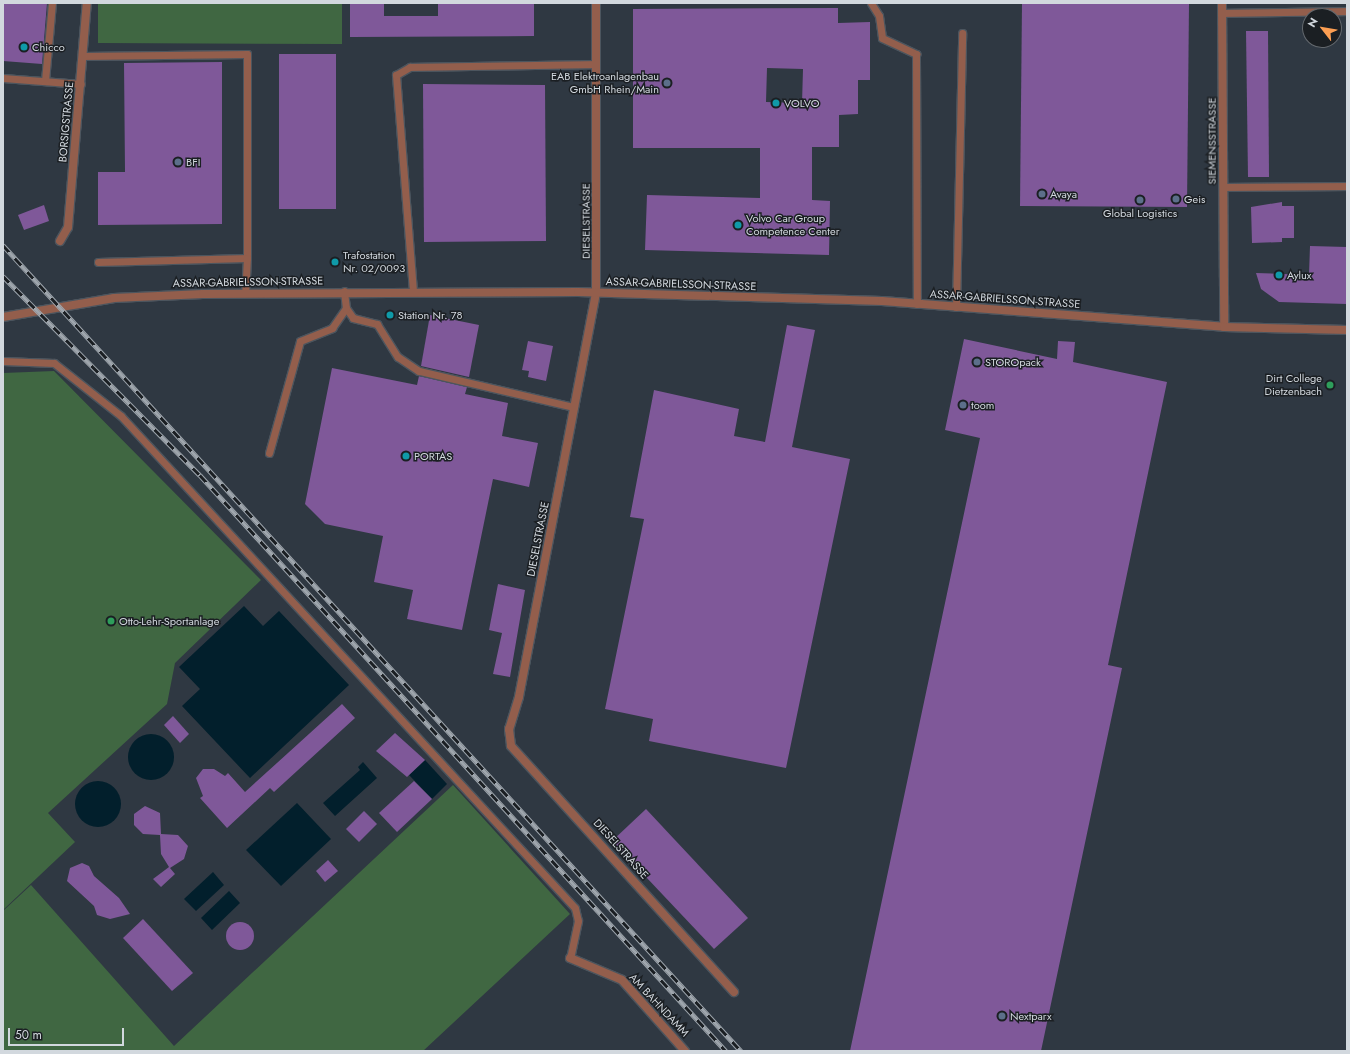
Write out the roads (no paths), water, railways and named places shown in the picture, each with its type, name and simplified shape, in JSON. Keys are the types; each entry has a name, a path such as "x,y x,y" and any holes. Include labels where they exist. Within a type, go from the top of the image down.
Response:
{"street":[{"name":"BORSIGSTRASSE","path":"60,241 68,227 87,3"},
{"name":"DIESELSTRASSE","path":"596,3 596,293 519,697 509,729 511,746 734,992"},
{"name":"SIEMENSSTRASSE","path":"1222,3 1224,327"},
{"name":"ASSAR-GABRIELSSON-STRASSE","path":"3,317 114,298 245,293 413,291 596,293 917,304 1224,327 1347,330"},
{"name":"AM BAHNDAMM","path":"570,958 622,980 685,1051"}],"lane":[{"path":"45,81 52,3"},
{"path":"871,3 879,16 882,38 916,54 917,304"},
{"path":"1222,13 1347,11"},
{"path":"956,307 962,33"},
{"path":"83,56 247,54 247,258 245,293"},
{"path":"413,291 396,75 410,67 596,64"},
{"path":"3,78 81,84"},
{"path":"1223,187 1347,186"},
{"path":"98,262 247,258"},
{"path":"344,291 346,308 353,318 377,324 398,357 419,371 574,407"},
{"path":"269,453 300,341 332,328 346,308"},
{"path":"3,361 54,363 121,416 575,908 578,921 570,958"}],"water":[{"path":"244,606 263,626 279,611 349,685 250,778 182,706 200,689 179,667"},
{"path":"151,734 164,738 170,744 174,757 170,770 164,776 151,780 138,776 132,770 128,757 132,744 138,738"},
{"path":"425,760 447,784 432,799 409,775"},
{"path":"363,762 377,778 335,816 323,803 360,770 358,767"},
{"path":"98,781 111,785 117,791 121,804 117,817 111,823 98,827 85,823 79,817 75,804 79,791 85,785"},
{"path":"297,803 331,839 281,886 246,850"},
{"path":"213,872 224,885 196,911 184,899"},
{"path":"229,891 240,903 212,930 201,918"}],"railway":[{"path":"3,245 741,1051"},
{"path":"3,276 200,475 726,1051"}],"place":[{"name":"Chicco","path":"24,47"},
{"name":"EAB Elektroanlagenbau GmbH Rhein/Main","path":"667,83"},
{"name":"VOLVO","path":"776,103"},
{"name":"BFI","path":"178,162"},
{"name":"Avaya","path":"1042,194"},
{"name":"Geis","path":"1176,199"},
{"name":"Global Logistics","path":"1140,200"},
{"name":"Volvo Car Group Competence Center","path":"738,225"},
{"name":"Trafostation Nr. 02/0093","path":"335,262"},
{"name":"Aylux","path":"1279,275"},
{"name":"Station Nr. 78","path":"390,315"},
{"name":"STOROpack","path":"977,362"},
{"name":"Dirt College Dietzenbach","path":"1330,385"},
{"name":"toom","path":"963,405"},
{"name":"PORTAS","path":"406,456"},
{"name":"Otto-Lehr-Sportanlage","path":"111,621"},
{"name":"Nextparx","path":"1002,1016"}]}
